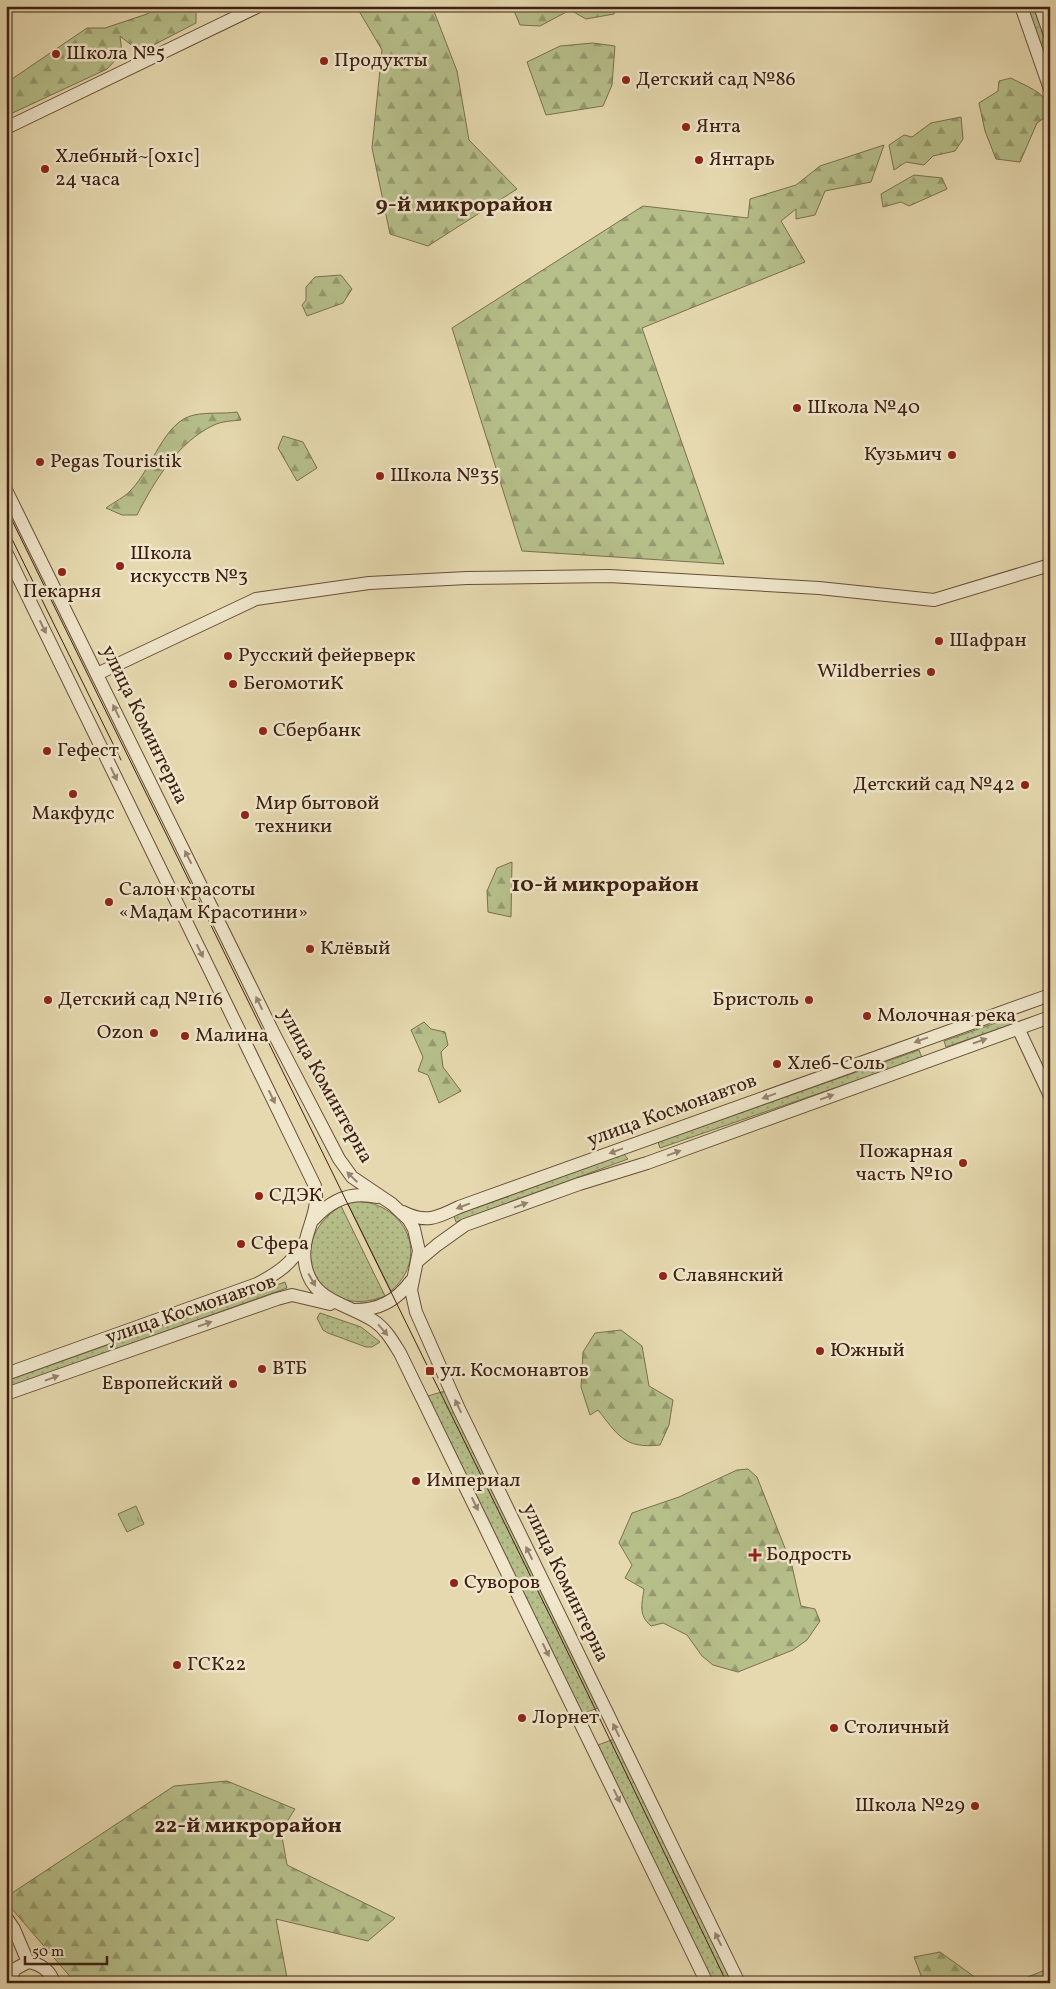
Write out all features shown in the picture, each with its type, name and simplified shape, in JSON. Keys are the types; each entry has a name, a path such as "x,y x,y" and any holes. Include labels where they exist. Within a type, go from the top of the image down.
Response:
{"street":[{"path":"6,128 259,6"},
{"path":"1021,6 1050,89"},
{"path":"1040,6 1050,35"},
{"name":"улица Коминтерна","path":"6,490 274,1034 339,1159 352,1177 392,1204 409,1220 414,1229 419,1251 418,1262 411,1281 413,1305 459,1409 739,1983"},
{"path":"6,552 310,1174 317,1193 314,1219 304,1242 304,1259 308,1276 322,1295 341,1307 354,1310 376,1322 384,1329 400,1353 706,1983"},
{"path":"97,674 256,599 369,583 467,578 609,576 819,588 934,600 1050,565"},
{"name":"улица Космонавтов","path":"314,1219 332,1202 356,1195 381,1198 412,1216 438,1218 459,1207 1050,995"},
{"name":"улица Космонавтов","path":"418,1262 437,1244 465,1225 579,1184 647,1163 1050,1017"},
{"path":"1018,1028 1050,1096"},
{"path":"640,1142 647,1163"},
{"name":"улица Космонавтов","path":"6,1374 257,1284 280,1272 290,1263 304,1242"},
{"name":"улица Космонавтов","path":"6,1394 286,1297 300,1296 341,1307 368,1310 381,1306 399,1296 411,1281"},
{"path":"6,1917 14,1928 28,1962"},
{"path":"8,1983 15,1969 28,1962 43,1966 49,1971 54,1983"}],"green space":[{"path":"157,6 196,6 196,23 140,52 120,36 122,53 107,69 6,116 6,83 87,28 105,28 147,14"},
{"path":"356,6 432,6 457,71 469,140 517,189 428,246 390,234 372,148 382,50"},
{"path":"512,6 617,6 614,14 586,19 570,10 540,26 520,25"},
{"path":"1027,6 1033,6 1050,53 1050,70"},
{"path":"593,43 615,46 612,85 603,106 546,115 527,62 560,46"},
{"path":"1011,78 1042,96 1049,107 1050,114 1037,123 1020,162 996,159 985,131 979,103 998,91 999,81"},
{"path":"961,117 963,139 955,151 933,156 924,165 906,162 894,170 889,145 904,135 912,137 931,123"},
{"path":"884,145 871,182 825,191 815,215 796,219 796,209 781,221 805,262 642,328 724,564 522,551 452,328 643,206 748,218 750,199 796,185 820,166"},
{"path":"914,175 942,178 947,189 909,206 901,202 883,207 881,194"},
{"path":"341,275 352,289 343,303 307,316 302,305 306,300 306,287 315,277"},
{"path":"237,412 241,420 214,425 189,441 169,463 137,515 122,515 106,508 123,497 139,481 174,426 194,415"},
{"path":"283,436 303,442 317,468 297,481 278,448"},
{"path":"512,862 511,917 488,912 487,891 497,868"},
{"path":"1010,1018 1012,1024 946,1047 944,1041"},
{"path":"424,1022 431,1029 445,1032 448,1045 441,1052 443,1067 461,1091 439,1103 428,1075 418,1071 423,1057 411,1030"},
{"path":"919,1050 922,1058 660,1148 658,1142"},
{"path":"624,1154 628,1159 456,1222 454,1216"},
{"path":"347,1202 366,1202 383,1208 396,1217 405,1230 410,1245 410,1260 404,1276 391,1291"},
{"path":"341,1206 385,1296 362,1301 342,1299 326,1289 315,1275 311,1258 313,1240 322,1222"},
{"path":"285,1282 287,1288 6,1388 6,1381"},
{"path":"320,1313 361,1327 380,1342 372,1347 366,1347 328,1333 323,1330 317,1318"},
{"path":"621,1330 642,1346 649,1386 673,1400 669,1425 660,1445 638,1445 630,1442 611,1427 598,1410 590,1415 581,1387 583,1352 595,1333"},
{"path":"445,1391 598,1708 582,1714 428,1396"},
{"path":"748,1469 757,1477 792,1566 801,1606 815,1609 820,1621 807,1640 793,1650 738,1672 713,1665 702,1656 687,1635 663,1623 651,1626 647,1622 642,1609 644,1589 625,1578 632,1565 619,1543 632,1513 679,1497 737,1470"},
{"path":"136,1506 144,1524 127,1532 118,1514"},
{"path":"614,1739 732,1983 713,1983 598,1745"},
{"path":"227,1781 295,1809 281,1831 287,1865 395,1918 368,1941 276,1919 288,1983 102,1983 73,1980 6,1902 6,1897 174,1786"},
{"path":"940,1952 983,1983 924,1983 914,1957"},
{"path":"1050,1968 1050,1983 1013,1983"}],"tram line":[{"path":"6,508 557,1630 727,1983"},
{"path":"6,527 121,760"}],"place":[{"name":"Школа №5","path":"56,54"},
{"name":"Продукты","path":"324,61"},
{"name":"Детский сад №86","path":"626,80"},
{"name":"Янта","path":"686,127"},
{"name":"Янтарь","path":"699,160"},
{"name":"Хлебный~[0x1c] 24 часа","path":"45,169"},
{"name":"Школа №40","path":"797,408"},
{"name":"Кузьмич","path":"952,455"},
{"name":"Pegas Touristik","path":"40,462"},
{"name":"Школа №35","path":"380,476"},
{"name":"Школа искусств №3","path":"120,566"},
{"name":"Пекарня","path":"62,572"},
{"name":"Шафран","path":"939,641"},
{"name":"Русский фейерверк","path":"228,656"},
{"name":"Wildberries","path":"931,672"},
{"name":"БегомотиК","path":"233,684"},
{"name":"Сбербанк","path":"263,731"},
{"name":"Гефест","path":"47,751"},
{"name":"Детский сад №42","path":"1025,785"},
{"name":"Макфудс","path":"73,794"},
{"name":"Мир бытовой техники","path":"245,815"},
{"name":"Салон красоты «Мадам Красотини»","path":"109,902"},
{"name":"Клёвый","path":"310,949"},
{"name":"Детский сад №116","path":"48,1000"},
{"name":"Бристоль","path":"809,1000"},
{"name":"Молочная река","path":"867,1016"},
{"name":"Ozon","path":"154,1033"},
{"name":"Малина","path":"185,1036"},
{"name":"Хлеб-Соль","path":"777,1064"},
{"name":"Пожарная часть №10","path":"963,1163"},
{"name":"СДЭК","path":"259,1196"},
{"name":"Сфера","path":"241,1244"},
{"name":"Славянский","path":"663,1276"},
{"name":"Южный","path":"820,1351"},
{"name":"ВТБ","path":"262,1369"},
{"name":"ул. Космонавтов","path":"430,1371"},
{"name":"Европейский","path":"233,1384"},
{"name":"Империал","path":"416,1481"},
{"name":"Бодрость","path":"755,1555"},
{"name":"Суворов","path":"454,1583"},
{"name":"ГСК22","path":"177,1665"},
{"name":"Лорнет","path":"522,1718"},
{"name":"Столичный","path":"834,1728"},
{"name":"Школа №29","path":"975,1806"}],"district":[{"name":"9-й микрорайон","path":"464,205"},
{"name":"10-й микрорайон","path":"605,885"},
{"name":"22-й микрорайон","path":"248,1826"}]}
